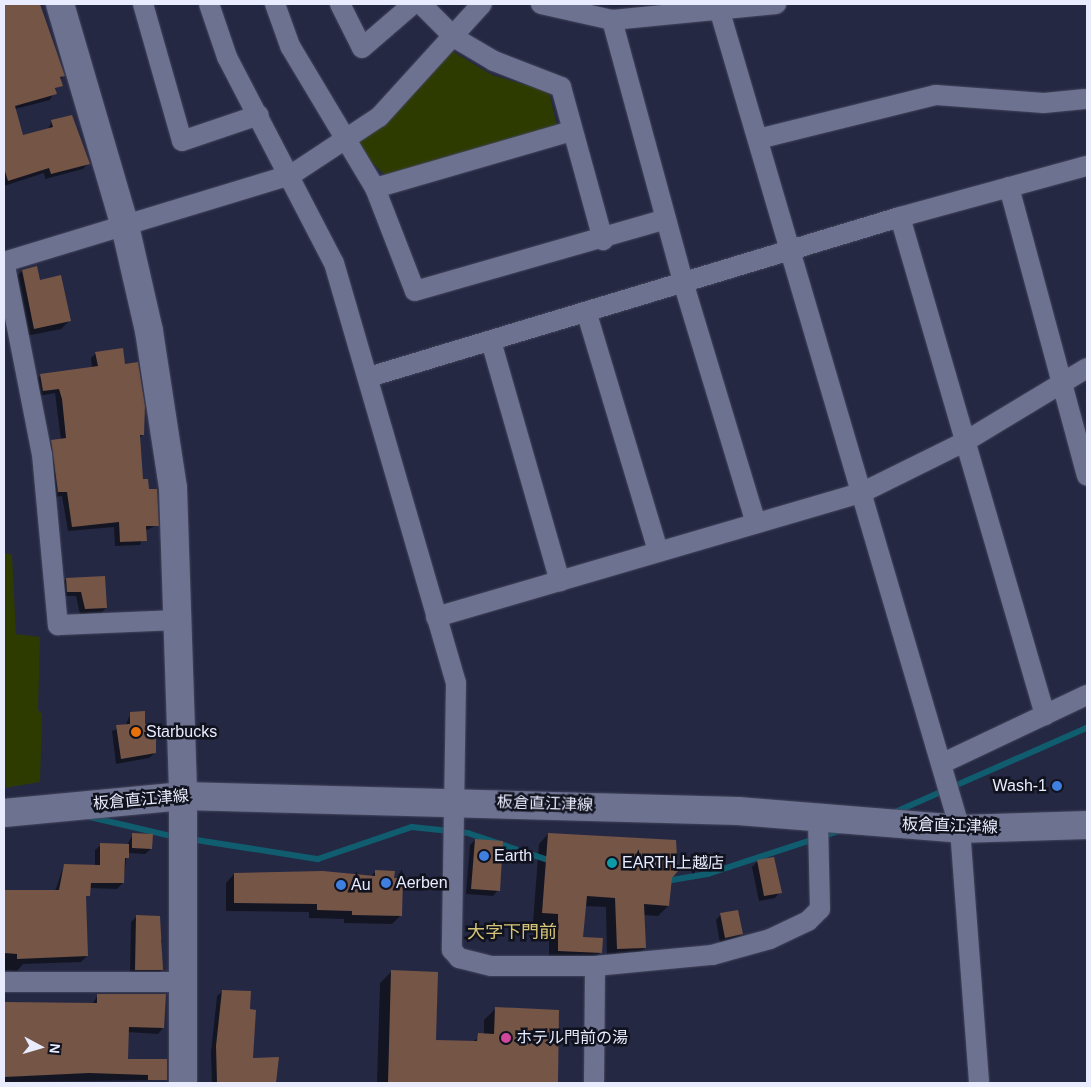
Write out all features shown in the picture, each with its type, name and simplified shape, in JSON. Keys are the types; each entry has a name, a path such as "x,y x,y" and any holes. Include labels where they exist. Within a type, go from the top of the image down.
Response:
{"street":[{"path":"60,4 125,226 162,409 173,488 184,796 184,1083"},
{"path":"143,4 182,141 259,115"},
{"path":"209,4 228,57 334,263 369,377 456,683 458,801 452,950 459,958 491,966 595,966 712,955 770,939 808,921 820,909 818,818"},
{"path":"275,4 290,46 375,188 414,291 603,240 666,219"},
{"path":"340,4 362,48 413,4"},
{"path":"422,4 456,38 494,61 560,87 603,240"},
{"path":"179,620 58,625 42,454 4,261 290,175 379,117 456,38 482,4"},
{"path":"542,4 612,20 720,12 776,4"},
{"path":"720,12 943,763 960,829 979,1083"},
{"path":"612,20 684,285 756,523"},
{"path":"758,139 936,95 1044,103 1086,101"},
{"path":"375,188 572,131"},
{"path":"369,377 793,253 900,218 1087,166"},
{"path":"1009,187 1060,383 1087,476"},
{"path":"900,218 1045,715"},
{"path":"587,314 658,551"},
{"path":"491,342 560,581"},
{"path":"436,617 863,492 966,440 1087,368"},
{"path":"943,763 1087,695"},
{"name":"板倉直江津線","path":"4,812 184,796 458,801 818,818 960,829 1087,825"},
{"path":"594,1083 595,966"},
{"path":"4,982 183,982"}],"green space":[{"path":"452,51 492,75 549,92 557,126 385,175 357,148 359,138"},
{"path":"5,553 12,555 16,634 40,637 38,710 42,714 40,782 4,788"}],"building":[{"path":"4,4 40,4 65,76 60,77 63,86 55,88 57,94 15,106 23,135 53,127 51,120 72,115 90,164 51,174 49,168 8,181 4,168"},
{"path":"37,266 40,280 61,275 71,321 34,329 22,270"},
{"path":"123,348 125,364 138,362 145,406 144,435 140,435 143,479 148,479 149,489 157,489 159,526 146,526 147,541 120,542 119,522 72,527 67,492 58,492 51,440 66,438 62,399 59,389 43,391 40,374 98,366 95,352"},
{"path":"105,576 107,608 85,609 81,592 67,592 66,578"},
{"name":"Starbucks","path":"145,711 145,724 156,724 156,753 121,759 116,725 130,724 130,712"},
{"path":"132,833 153,834 152,849 132,848"},
{"name":"EARTH上越店","path":"548,833 676,840 678,871 672,878 669,906 644,904 646,948 617,949 615,898 587,896 583,937 603,938 602,953 558,951 558,914 542,913"},
{"path":"475,839 503,841 500,891 471,889"},
{"path":"100,843 129,844 129,858 125,858 124,883 91,883 90,896 86,896 88,956 17,959 17,954 4,953 4,890 59,890 64,864 100,865"},
{"path":"774,857 782,893 764,896 757,860"},
{"path":"375,870 395,871 394,878 403,878 402,916 352,915 352,911 317,910 317,904 234,903 234,873 323,871 375,876"},
{"path":"738,910 743,934 725,938 720,913"},
{"path":"136,915 160,916 163,970 135,970"},
{"path":"391,970 438,972 436,1040 477,1041 478,1033 494,1034 495,1007 559,1010 558,1083 388,1083"},
{"path":"222,990 251,991 250,1009 256,1010 253,1058 279,1057 276,1083 217,1083 216,1046"},
{"path":"97,994 166,994 164,1028 129,1027 128,1059 167,1059 167,1080 148,1080 148,1075 89,1073 4,1077 4,1002 97,1003"}],"waterway":[{"path":"893,813 1087,728"},
{"path":"90,817 176,837"},
{"path":"190,839 318,859 412,827 468,833 551,861"},
{"path":"666,881 708,874 842,830"}],"place":[{"name":"Starbucks","path":"136,732"},
{"name":"Wash-1","path":"1057,786"},
{"name":"Earth","path":"484,856"},
{"name":"EARTH上越店","path":"612,863"},
{"name":"Aerben","path":"386,883"},
{"name":"Au","path":"341,885"},
{"name":"ホテル門前の湯","path":"506,1038"}],"district":[{"name":"大字下門前","path":"512,932"}]}
